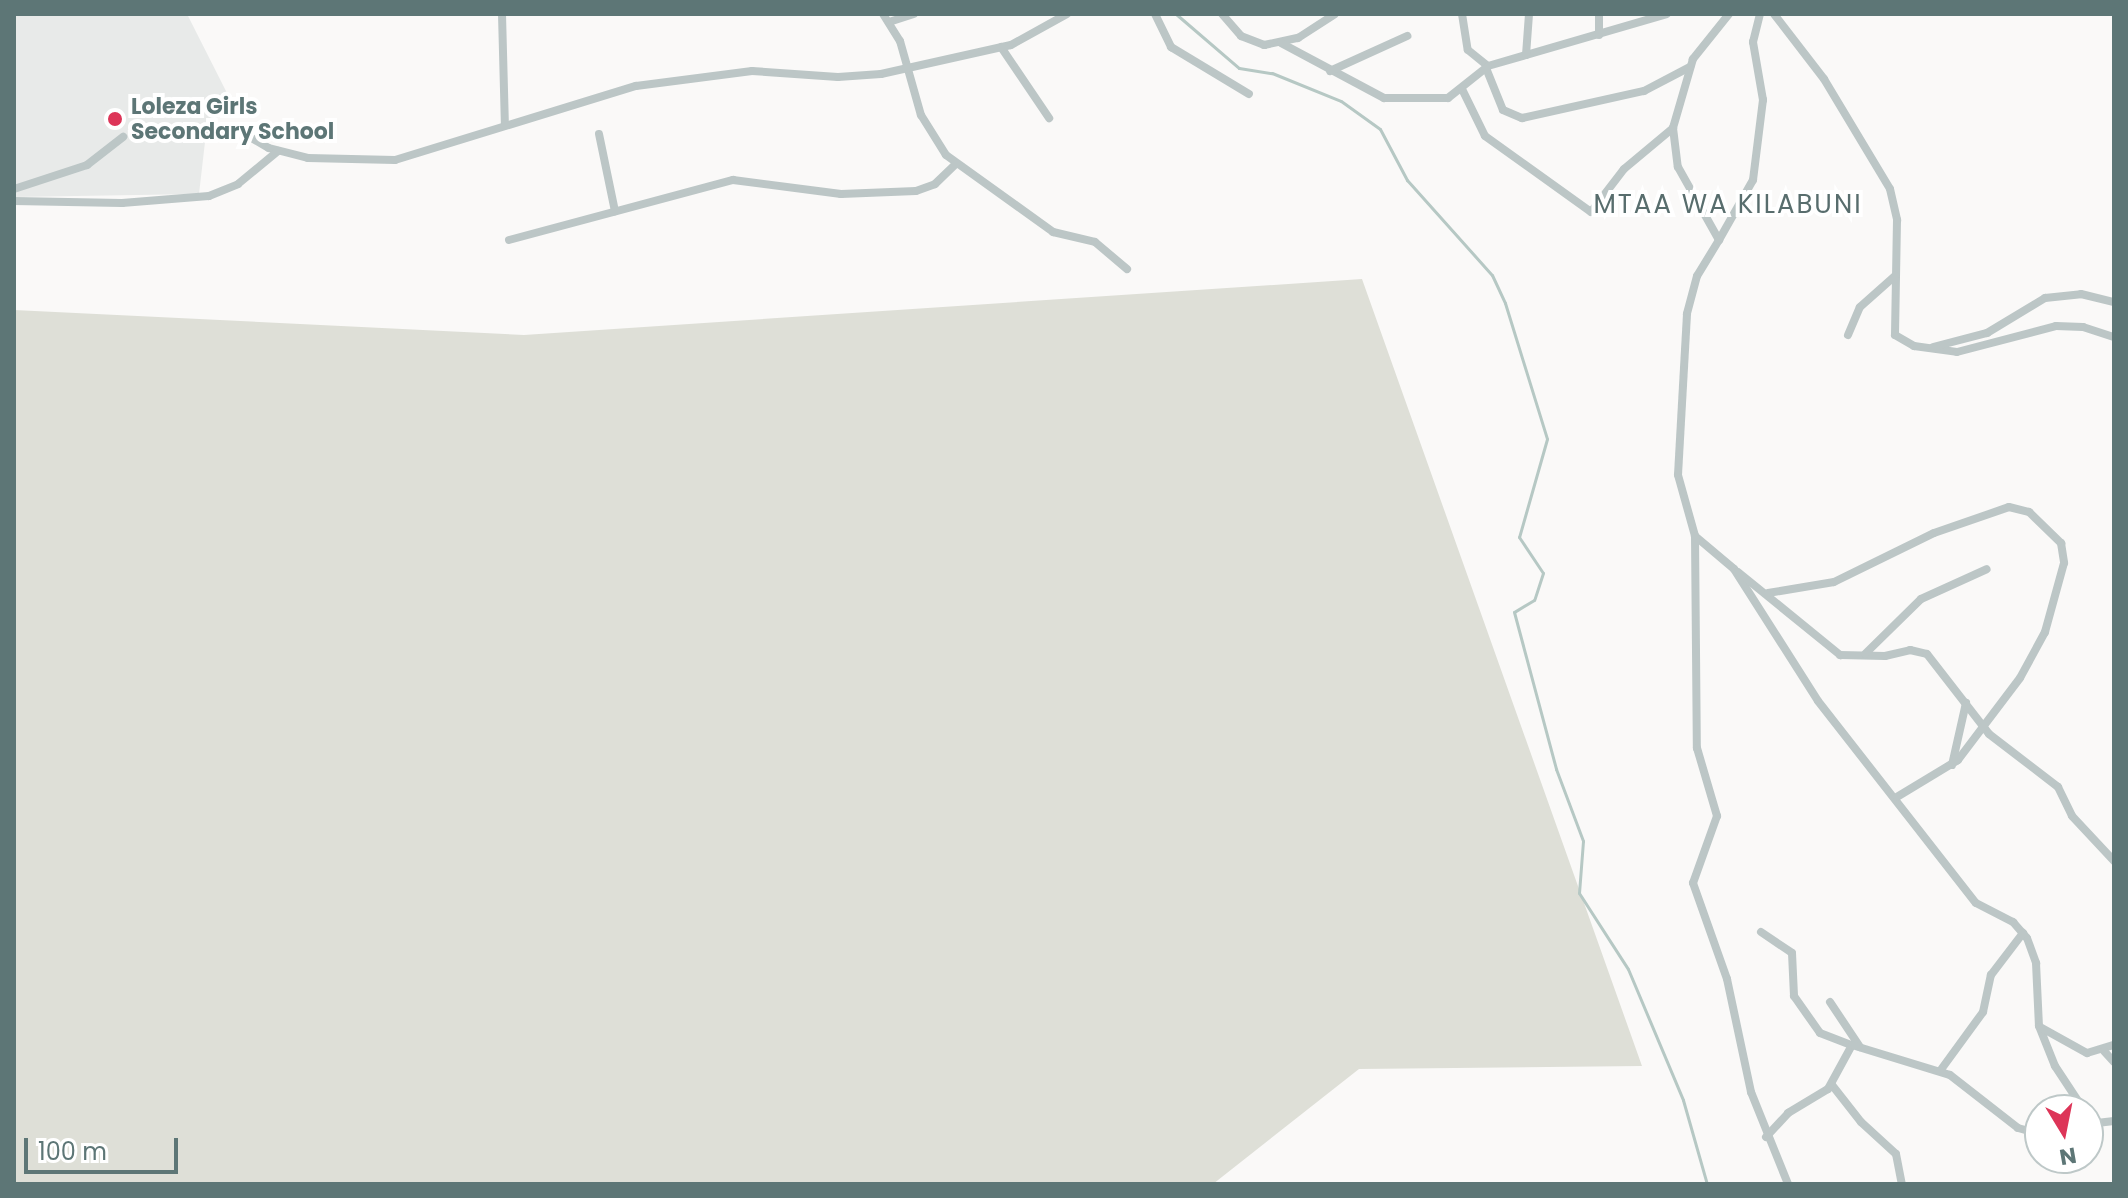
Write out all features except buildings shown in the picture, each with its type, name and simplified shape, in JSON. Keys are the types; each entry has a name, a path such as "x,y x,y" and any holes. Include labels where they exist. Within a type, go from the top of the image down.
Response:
{"street":[{"path":"502,14 505,125"},
{"path":"883,14 907,69 921,115 938,146 956,164 1053,232 1095,242 1127,269"},
{"path":"889,22 914,14"},
{"path":"241,132 278,151 344,161 395,160 616,90 675,79 752,71 853,77 907,69 1001,47 1067,14"},
{"path":"1155,14 1171,47 1249,94"},
{"path":"1222,14 1251,42 1281,43 1330,72 1384,98 1431,100 1462,89 1487,67 1667,14"},
{"path":"1281,43 1335,14"},
{"path":"1462,14 1468,50 1487,67 1503,110 1522,118 1644,91 1691,66"},
{"path":"1526,55 1529,14"},
{"path":"1599,14 1599,35"},
{"path":"1719,240 1700,215 1678,167 1673,128 1697,50 1729,14"},
{"path":"1760,14 1753,42 1763,100 1753,180 1697,276 1687,314 1678,475 1695,536 1697,748 1717,816 1693,883 1724,971 1766,1137 1788,1184"},
{"path":"1774,14 1824,79 1890,189 1897,220 1895,335 1924,348 1973,350 2056,326 2114,337"},
{"path":"1330,72 1407,36"},
{"path":"1001,47 1049,118"},
{"path":"1462,89 1485,136 1591,212 1624,169 1673,128"},
{"path":"599,134 615,211"},
{"path":"14,189 87,165 123,137"},
{"path":"14,201 122,203 209,196 238,184 278,151"},
{"path":"509,240 733,180 841,194 916,191 935,184 956,164"},
{"path":"1848,335 1860,307 1895,276"},
{"path":"1924,348 1987,333 2045,298 2081,294 2114,302"},
{"path":"1768,593 1834,582 1868,562 1993,511 2015,508 2029,512 2061,543 2064,563 2040,647 1952,765 1897,797"},
{"path":"1695,536 1768,593 1834,652 1845,657 1920,650 1937,663 1983,727 2058,787 2072,816 2114,861"},
{"path":"1734,569 1818,701 1897,797 1976,903 2023,933 2036,963 2039,1026 2059,1074 2073,1094"},
{"path":"1865,654 1921,599 1987,569"},
{"path":"1952,765 1966,703"},
{"path":"1761,932 1792,953 1794,996 1820,1033 1940,1071 2024,1130"},
{"path":"1940,1071 1983,1012 1991,975 2023,933"},
{"path":"1830,1002 1856,1046"},
{"path":"2039,1026 2071,1048 2104,1051 2114,1045"},
{"path":"1766,1137 1788,1113 1832,1085 1856,1046"},
{"path":"2104,1051 2114,1062"},
{"path":"1832,1085 1861,1122 1896,1154 1902,1184"}],"shaded area":[{"name":"Loleza Girls Secondary School","path":"14,14 187,14 229,97 205,142 199,194 14,197"},
{"path":"1362,279 1642,1066 1359,1069 1213,1184 14,1184 14,310 524,335"}],"waterway":[{"path":"1176,14 1239,68 1272,73 1341,101 1380,129 1407,180 1492,275 1505,303 1547,439 1519,537 1543,573 1534,600 1514,612 1556,769 1583,841 1579,893 1628,969 1683,1100 1707,1184"}],"place":[{"name":"Loleza Girls Secondary School","path":"115,119"}],"district":[{"name":"MTAA WA KILABUNI","path":"1728,205"}]}
